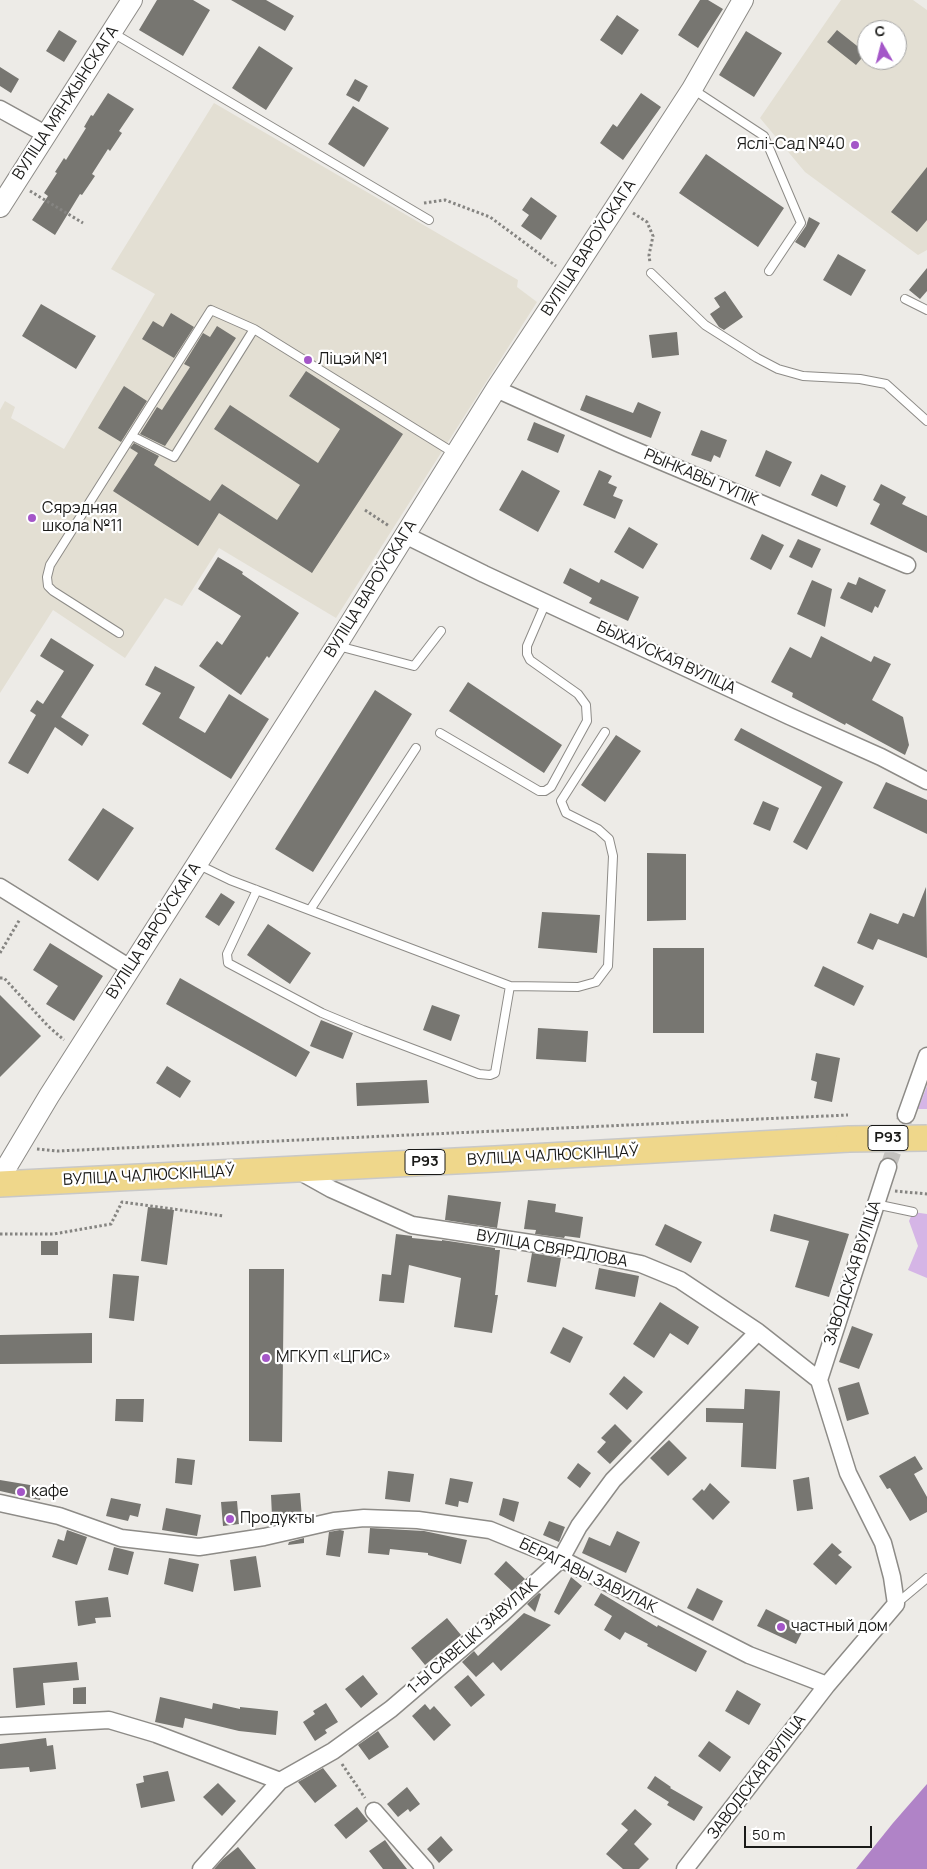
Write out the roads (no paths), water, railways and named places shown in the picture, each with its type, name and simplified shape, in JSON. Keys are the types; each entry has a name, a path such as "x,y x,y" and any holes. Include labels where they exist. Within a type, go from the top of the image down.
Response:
{"main road":[{"name":"ВУЛІЦА ЧАЛЮСКІНЦАЎ","path":"0,1184 294,1169 849,1127 927,1138"}],"street":[{"name":"ВУЛІЦА МЯНЖЫНСКАГА","path":"0,207 132,0"},
{"name":"ВУЛІЦА ВАРОЎСКАГА","path":"0,1178 130,968 336,646 399,531 456,454 496,389 692,89 743,0"},
{"path":"0,109 47,135"},
{"name":"РЫНКАВЫ ТУПІК","path":"496,389 620,444 907,564"},
{"name":"БЫХАЎСКАЯ ВУЛІЦА","path":"399,531 546,602 881,757 927,781"},
{"path":"0,887 130,968"},
{"path":"906,1115 927,1056"},
{"name":"ЗАВОДСКАЯ ВУЛІЦА","path":"819,1380 888,1167"},
{"name":"ВУЛІЦА СВЯРДЛОВА","path":"294,1169 331,1189 412,1225 570,1249 641,1264 680,1280 758,1332 819,1380"},
{"name":"1-Ы САВЕЦКІ ЗАВУЛАК","path":"201,1869 280,1782 333,1751 391,1709 503,1613 561,1560 579,1526 613,1480 758,1332"},
{"path":"819,1380 848,1474 883,1543 892,1577 896,1604 827,1685"},
{"name":"БЕРАГАВЫ ЗАВУЛАК","path":"0,1503 59,1516 121,1538 199,1547 264,1537 334,1521 364,1518 418,1520 490,1530 561,1560 749,1655 827,1685"},
{"name":"ЗАВОДСКАЯ ВУЛІЦА","path":"686,1869 827,1685"},
{"path":"0,1726 109,1720 156,1734 280,1782"},
{"path":"374,1811 424,1869"}],"lane":[{"path":"111,32 429,220"},
{"path":"692,89 764,136 801,222 769,271"},
{"path":"651,273 705,324 757,358 778,369 803,376 860,379 886,384 927,421"},
{"path":"905,299 927,310"},
{"path":"119,633 53,591 48,586 47,577 50,565 211,310 254,328 456,454"},
{"path":"132,436 174,456 254,328"},
{"path":"440,733 539,792 551,787 587,721 586,706 578,694 530,660 527,654 527,646 546,602"},
{"path":"336,646 414,666 441,631"},
{"path":"197,864 257,890 510,986 578,987 596,982 608,966 613,856 608,839 598,829 566,813 561,801 605,732"},
{"path":"310,910 416,748"},
{"path":"257,890 227,954 228,964 322,1013 381,1037 479,1074 490,1075 495,1073 510,986"},
{"path":"878,1197 913,1212"},
{"path":"896,1604 927,1578"}],"tunnel":[{"path":"888,1167 906,1115"}],"place":[{"name":"Яслі-Сад №40","path":"855,145"},
{"name":"Ліцэй №1","path":"308,360"},
{"name":"Сярэдняя школа №11","path":"32,518"},
{"name":"МГКУП «ЦГИС»","path":"266,1358"},
{"name":"кафе","path":"21,1492"},
{"name":"Продукты","path":"230,1519"},
{"name":"частный дом","path":"781,1627"}]}
